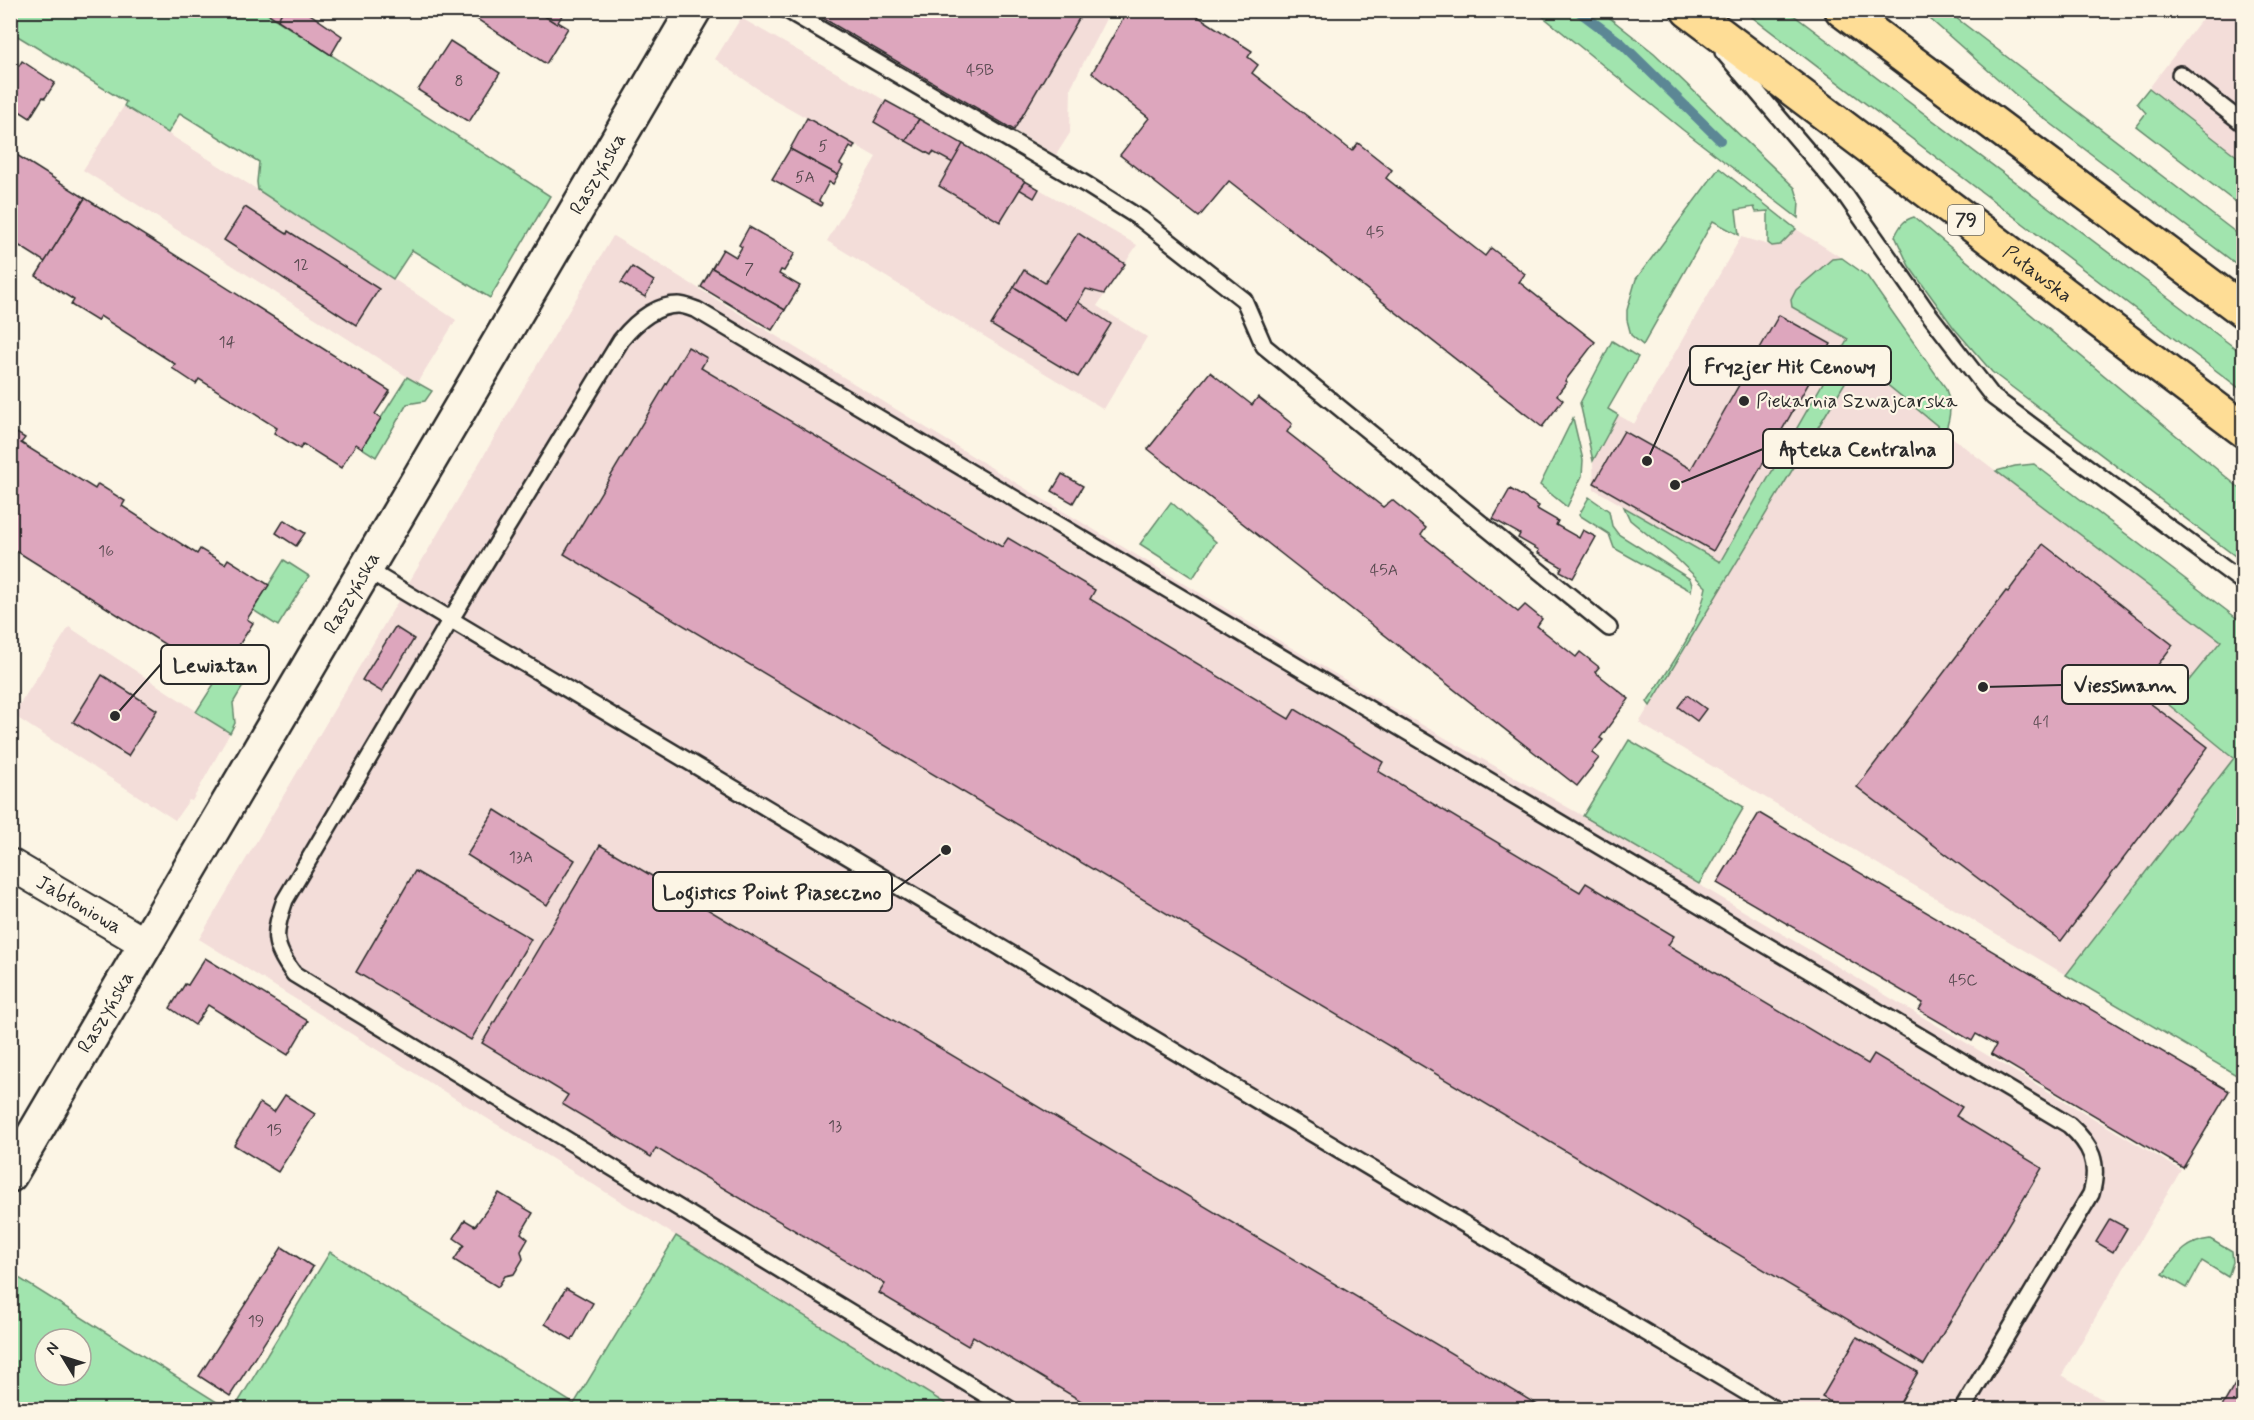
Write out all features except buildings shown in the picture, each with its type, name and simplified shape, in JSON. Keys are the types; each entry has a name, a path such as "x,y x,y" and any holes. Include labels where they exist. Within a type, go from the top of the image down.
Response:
{"main road":[{"name":"Puławska","path":"1688,10 2244,430"},
{"path":"1842,10 2244,311"}],"street":[{"name":"Raszyńska","path":"10,1175 694,10"},
{"name":"Jabłoniowa","path":"10,864 146,944"}],"lane":[{"path":"787,10 1087,185 1141,219 1244,300 1264,346 1609,628"},
{"path":"1688,10 1846,196 1925,309 1993,397 2244,584"},
{"path":"2180,74 2244,124"},
{"path":"1011,1410 294,974 282,957 275,941 277,923 285,900 621,340 632,326 658,310 678,305 697,310 2069,1125 2090,1147 2095,1181 2091,1194 1962,1410"},
{"path":"366,569 1776,1410"}],"shaded area":[{"path":"809,11 1110,11 1071,87 1070,133 1056,155"},
{"path":"2208,11 2243,11 2243,161 2149,88"},
{"path":"741,18 1137,245 1097,306 1147,337 1104,409 827,241 876,157 768,96 715,59"},
{"path":"124,106 258,190 456,320 417,383 83,170"},
{"path":"1796,229 1842,258 1832,259 1796,290 1792,307 1848,339 1720,562 1594,489 1593,461 1618,415 1634,424 1741,237 1772,246 1780,245"},
{"path":"613,236 1041,498 1389,706 1583,816 2181,1170 2062,1375 2118,1409 954,1409 199,939"},
{"path":"1858,361 1967,449 2221,641 2235,758 2066,975 1639,723"},
{"path":"69,627 230,733 192,801 189,800 175,820 13,715"}],"green space":[{"path":"10,11 263,11 550,196 490,298 412,250 393,279 258,190 259,162 180,113 168,133 124,106 126,102 11,32"},
{"path":"1536,11 1601,11 1654,53 1795,188 1799,201 1798,218 1683,130"},
{"path":"1744,11 1788,11 2243,354 2243,391"},
{"path":"1921,11 1947,11 2243,238 2243,269 2033,110"},
{"path":"2149,88 2243,161 2243,208 2136,126 2146,113 2137,103"},
{"path":"1719,168 1796,229 1780,245 1772,246 1768,243 1768,211 1756,212 1754,207 1736,210 1739,235 1713,221 1643,345 1631,335 1627,320 1627,310 1636,279"},
{"path":"1914,217 2243,491 2243,562 1992,372 1954,328 1909,266 1895,236 1902,224"},
{"path":"1842,258 1867,276 1945,387 1950,410 1945,432 1858,361 1650,706 1647,702 1690,633 1706,587 1675,557 1630,520 1624,507 1720,562 1848,339 1792,307 1791,300 1796,290 1832,259"},
{"path":"1612,341 1638,357 1608,409 1618,415 1593,461 1580,403"},
{"path":"407,377 432,391 425,401 407,404 376,457 362,448"},
{"path":"1573,418 1583,460 1582,476 1567,507 1540,485"},
{"path":"2034,464 2243,623 2243,1079 2066,975 2234,758 2169,705 2221,641 1996,471"},
{"path":"1589,497 1609,511 1612,526 1618,534 1690,579 1691,591 1614,548 1609,534 1579,515"},
{"path":"1171,502 1216,542 1193,578 1140,544"},
{"path":"284,560 309,576 278,626 253,610"},
{"path":"235,651 256,664 233,703 235,723 230,733 196,712"},
{"path":"1629,740 1744,807 1699,884 1583,816"},
{"path":"676,1236 954,1409 234,1409 330,1252 574,1404"},
{"path":"2210,1239 2232,1252 2233,1262 2228,1277 2202,1261 2187,1288 2163,1274 2177,1256 2188,1247"},
{"path":"10,1273 11,1273 228,1409 11,1409"}],"waterway":[{"path":"1577,10 1621,43 1720,140"}],"place":[{"name":"Piekarnia Szwajcarska","path":"1744,401"},
{"name":"Fryzjer Hit Cenowy","path":"1647,461"},
{"name":"Apteka Centralna","path":"1675,485"},
{"name":"Viessmann","path":"1983,687"},
{"name":"Lewiatan","path":"115,716"},
{"name":"Logistics Point Piaseczno","path":"946,850"}]}
